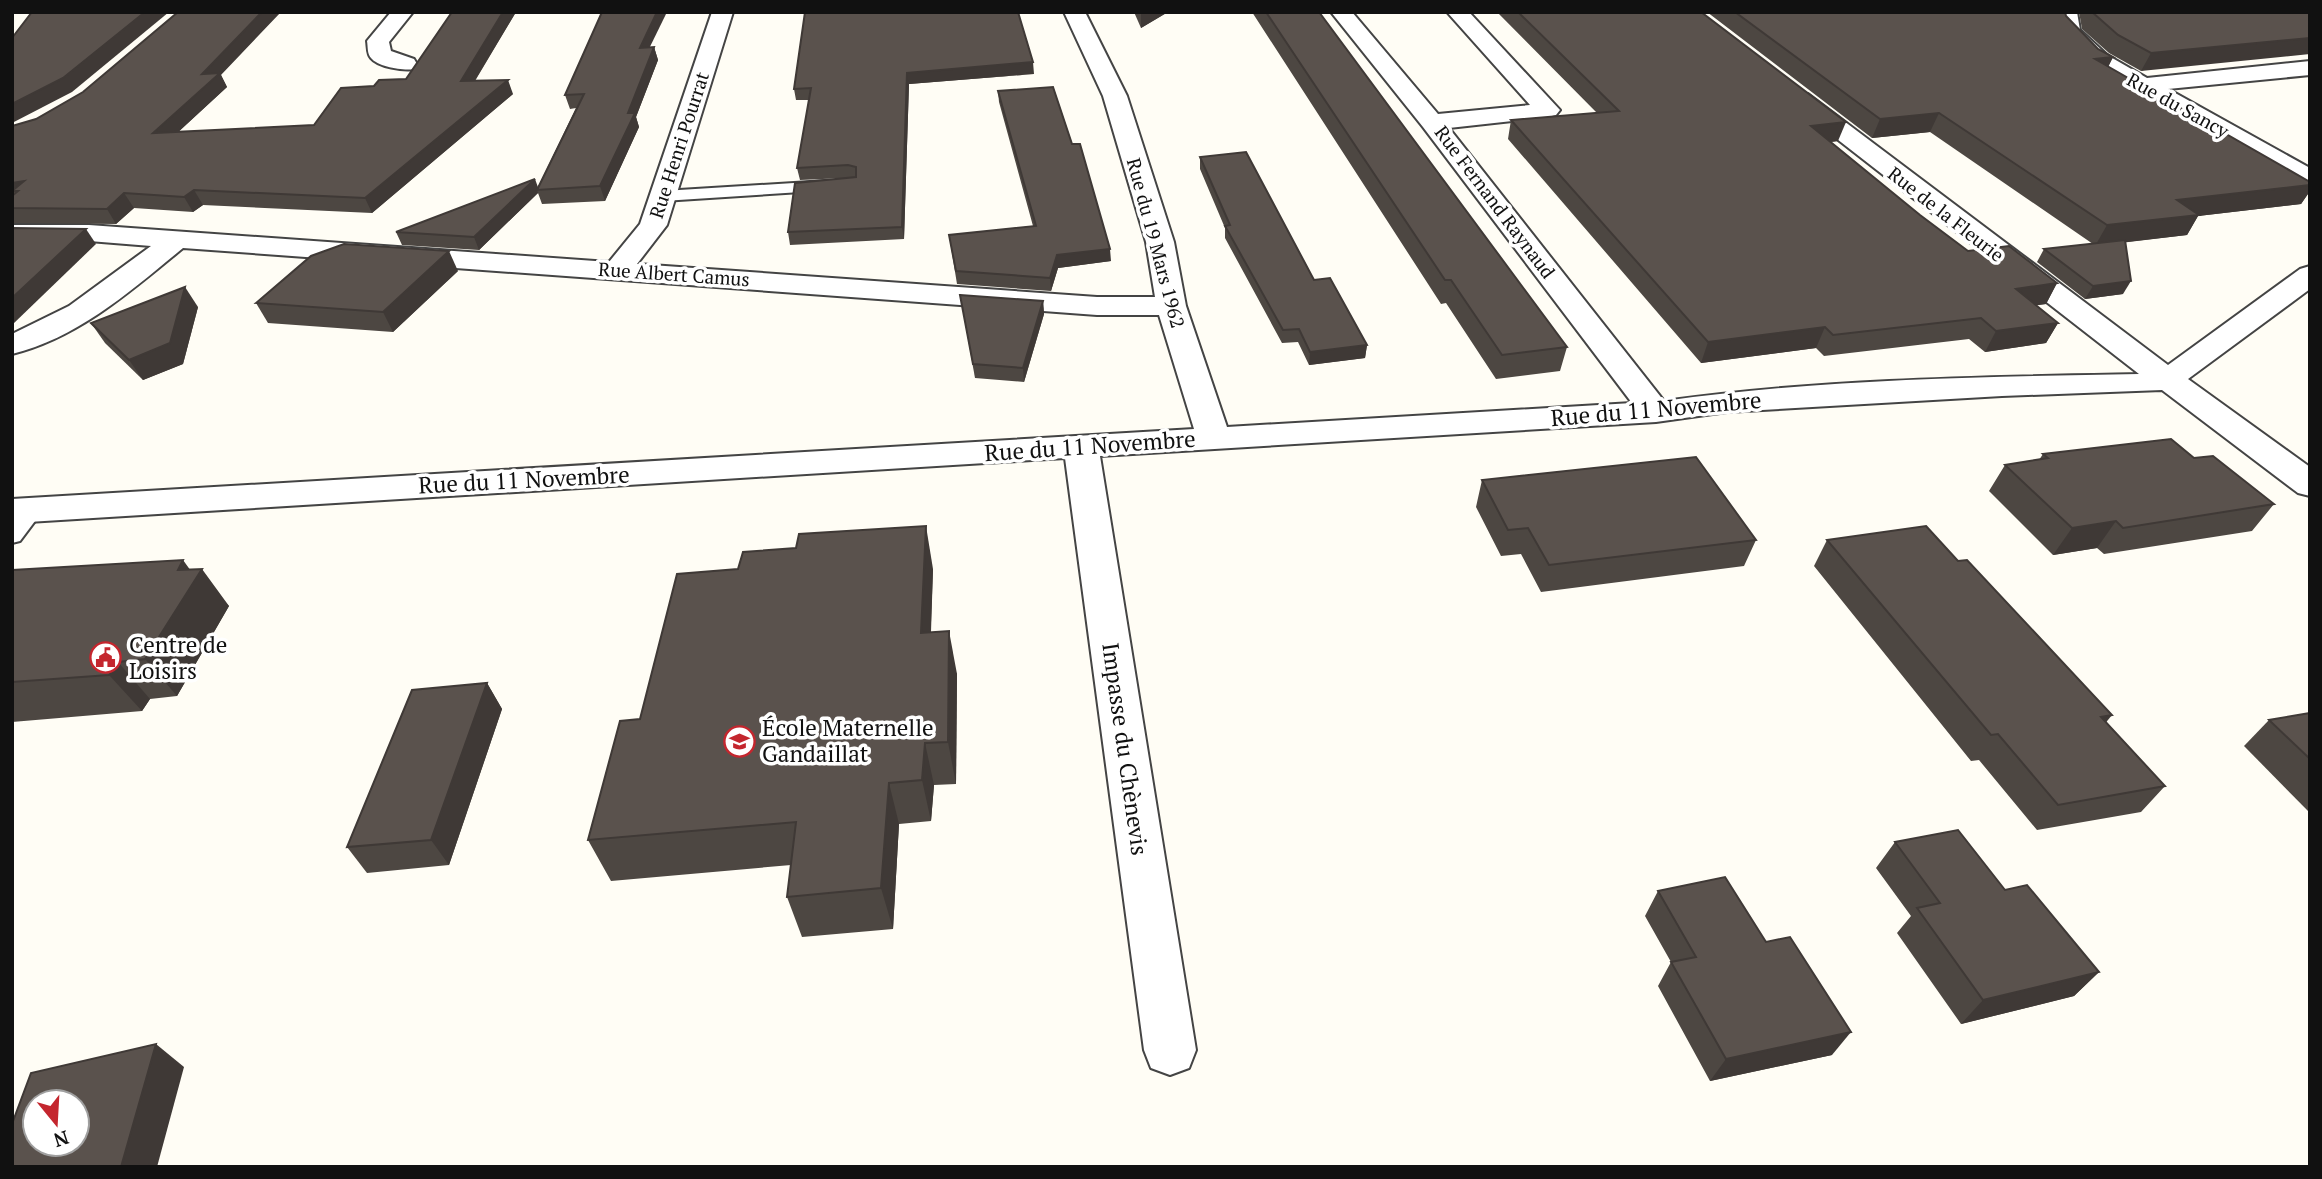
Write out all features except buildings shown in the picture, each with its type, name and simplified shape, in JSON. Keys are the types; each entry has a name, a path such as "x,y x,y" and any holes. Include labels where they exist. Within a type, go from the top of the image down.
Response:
{"street":[{"path":"403,12 378,41 380,55 406,64"},
{"name":"Rue Henri Pourrat","path":"618,270 653,225 723,12"},
{"name":"Rue du 19 Mars 1962","path":"1074,12 1115,96 1160,242 1171,306 1213,438"},
{"path":"1341,12 1432,122"},
{"name":"Rue Fernand Raynaud","path":"1432,122 1548,110 1457,12"},
{"name":"Rue du Sancy","path":"2066,12 2070,33 2099,60 2310,179"},
{"path":"2143,85 2310,68"},
{"name":"Rue de la Fleurie","path":"1781,83 1917,192 2310,485"},
{"name":"Rue Fernand Raynaud","path":"1432,122 1656,412"},
{"name":"Rue Albert Camus","path":"12,233 89,233 1097,306 1171,306"},
{"path":"12,345 48,332 80,315 177,239"},
{"path":"2167,378 2185,369 2310,275"},
{"name":"Rue du 11 Novembre","path":"23,510 1656,412 1727,402 2002,386 2153,383 2167,378"},
{"name":"Impasse du Chènevis","path":"1081,447 1170,1050"}],"lane":[{"path":"663,196 850,185"},
{"path":"12,535 23,510"}],"place":[{"name":"Centre de Loisirs","path":"106,658"},
{"name":"École Maternelle Gandaillat","path":"739,741"}]}
